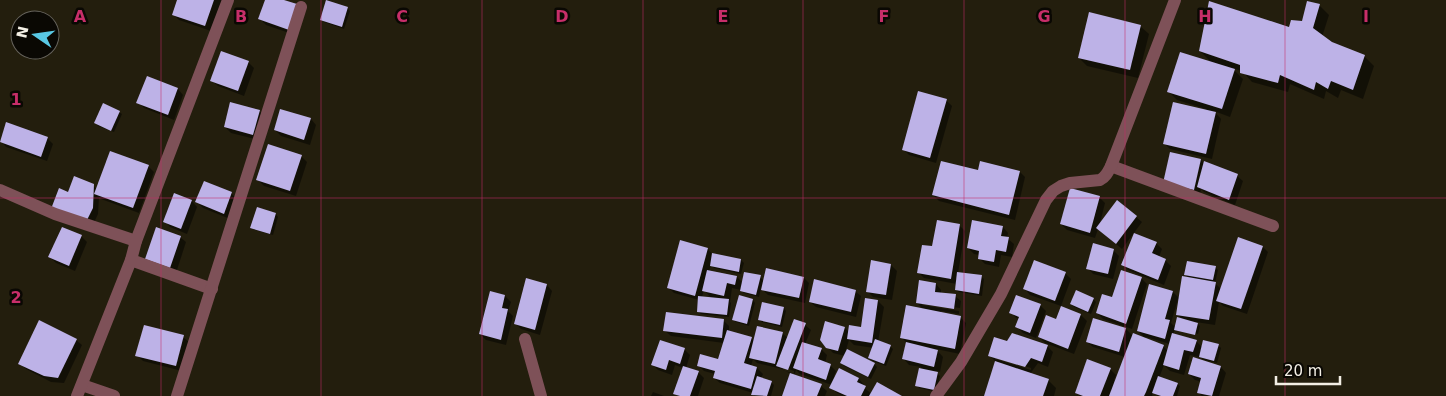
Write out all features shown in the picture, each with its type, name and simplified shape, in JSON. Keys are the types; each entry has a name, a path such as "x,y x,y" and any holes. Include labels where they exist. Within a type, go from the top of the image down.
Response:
{"street":[{"path":"114,396 80,390 131,260 136,241 228,0"},
{"path":"936,396 960,362 1001,294 1041,208 1053,191 1070,183 1104,178 1111,166 1175,0"},
{"path":"177,396 301,6"},
{"path":"1111,166 1273,226"},
{"path":"0,190 56,214 136,241"},
{"path":"131,260 212,289"},
{"path":"525,339 541,396"}],"building":[{"path":"177,0 214,0 205,26 172,15"},
{"path":"265,0 284,0 297,4 289,30 258,19"},
{"path":"326,0 348,7 342,27 320,20"},
{"path":"1209,1 1289,27 1291,20 1302,21 1307,1 1320,4 1313,28 1332,42 1365,55 1353,90 1331,81 1328,89 1316,82 1314,90 1280,75 1278,83 1240,73 1240,65 1199,51"},
{"path":"1089,12 1141,25 1130,70 1078,58"},
{"path":"221,51 249,61 238,91 210,81"},
{"path":"1180,52 1235,69 1222,109 1167,92"},
{"path":"147,76 178,88 168,115 136,103"},
{"path":"918,91 947,99 930,158 902,150"},
{"path":"230,102 260,110 253,135 224,127"},
{"path":"1173,102 1216,112 1206,154 1163,144"},
{"path":"103,103 120,111 111,131 94,123"},
{"path":"280,109 311,118 304,140 274,130"},
{"path":"6,122 48,137 41,157 0,142"},
{"path":"268,144 302,155 290,191 256,180"},
{"path":"110,151 149,165 133,208 94,194"},
{"path":"1170,152 1201,159 1194,190 1163,183"},
{"path":"941,161 978,170 980,161 1020,171 1009,215 932,195"},
{"path":"1204,161 1238,174 1229,200 1197,187"},
{"path":"74,176 94,184 93,208 85,224 51,209 59,188 68,192"},
{"path":"204,181 232,192 224,214 195,202"},
{"path":"1070,188 1100,196 1090,233 1060,224"},
{"path":"174,193 192,200 181,229 163,222"},
{"path":"1117,200 1137,216 1116,244 1096,228"},
{"path":"257,207 276,213 270,234 250,228"},
{"path":"937,220 960,224 951,279 917,273 922,245 932,246"},
{"path":"972,220 1003,226 1001,236 1009,237 1006,252 996,250 994,262 978,259 979,251 967,248"},
{"path":"62,227 82,235 69,266 48,257"},
{"path":"156,227 181,236 170,268 145,259"},
{"path":"1134,233 1157,242 1152,253 1166,259 1158,280 1121,265"},
{"path":"1238,237 1263,246 1241,309 1216,301"},
{"path":"680,240 708,248 695,296 667,288"},
{"path":"1093,243 1114,249 1108,274 1086,269"},
{"path":"712,253 741,259 739,272 710,266"},
{"path":"871,260 891,264 886,295 866,292"},
{"path":"1034,260 1066,272 1055,301 1023,289"},
{"path":"1187,261 1216,266 1213,280 1184,275"},
{"path":"766,268 804,277 799,298 761,290"},
{"path":"707,270 737,276 735,285 727,283 724,296 702,291"},
{"path":"1121,270 1142,277 1126,324 1096,313 1102,294 1112,297"},
{"path":"744,272 761,275 756,295 740,291"},
{"path":"957,272 982,275 979,294 955,290"},
{"path":"1182,276 1216,282 1209,320 1176,315"},
{"path":"526,278 547,284 535,330 514,324"},
{"path":"814,279 856,290 851,312 809,302"},
{"path":"919,280 936,283 935,292 956,294 954,309 916,303"},
{"path":"1149,284 1173,291 1165,319 1170,320 1165,339 1137,331"},
{"path":"1076,290 1094,298 1088,312 1070,304"},
{"path":"490,291 505,295 502,308 508,309 501,340 479,334"},
{"path":"739,295 753,299 747,324 732,320"},
{"path":"1016,295 1041,304 1030,333 1015,327 1019,317 1009,313"},
{"path":"698,296 729,299 727,315 697,312"},
{"path":"865,298 878,300 872,343 847,339 849,325 861,327"},
{"path":"762,302 784,307 780,325 758,320"},
{"path":"906,305 961,316 955,349 900,338"},
{"path":"1061,306 1081,314 1068,349 1038,337 1046,315 1056,319"},
{"path":"666,312 724,319 722,338 663,331"},
{"path":"1177,317 1198,323 1195,335 1174,330"},
{"path":"1093,318 1126,328 1119,352 1086,342"},
{"path":"794,319 806,323 788,370 776,366"},
{"path":"39,320 77,339 58,378 44,376 18,364"},
{"path":"825,321 845,327 838,351 826,348 820,340"},
{"path":"144,325 184,335 176,366 135,356"},
{"path":"757,326 783,332 775,364 749,358"},
{"path":"727,330 752,337 744,363 757,367 751,389 713,378 715,371 697,366 700,354 718,359"},
{"path":"1012,333 1048,345 1042,362 1031,358 1025,367 988,356 994,337 1007,341"},
{"path":"1133,333 1164,345 1144,396 1109,396"},
{"path":"1172,333 1197,340 1193,352 1184,350 1179,370 1163,365"},
{"path":"875,339 891,345 884,364 868,358"},
{"path":"660,340 685,348 680,364 669,360 666,370 651,365"},
{"path":"1203,340 1219,344 1214,361 1199,357"},
{"path":"802,342 822,348 818,359 831,364 826,380 793,368"},
{"path":"906,342 938,350 934,367 902,359"},
{"path":"847,349 875,363 868,377 840,363"},
{"path":"1193,357 1221,366 1212,396 1197,393 1201,378 1188,374"},
{"path":"1087,359 1111,368 1100,396 1083,396 1075,393"},
{"path":"995,361 1049,379 1043,396 984,396"},
{"path":"683,366 699,371 690,396 673,394"},
{"path":"839,368 859,378 857,382 866,386 861,396 847,396 829,388"},
{"path":"919,368 938,372 934,390 915,386"},
{"path":"790,373 822,384 817,396 782,396"},
{"path":"757,376 772,381 767,396 751,395"},
{"path":"1158,376 1178,383 1173,396 1161,396 1152,393"},
{"path":"877,382 902,396 869,396"}]}
